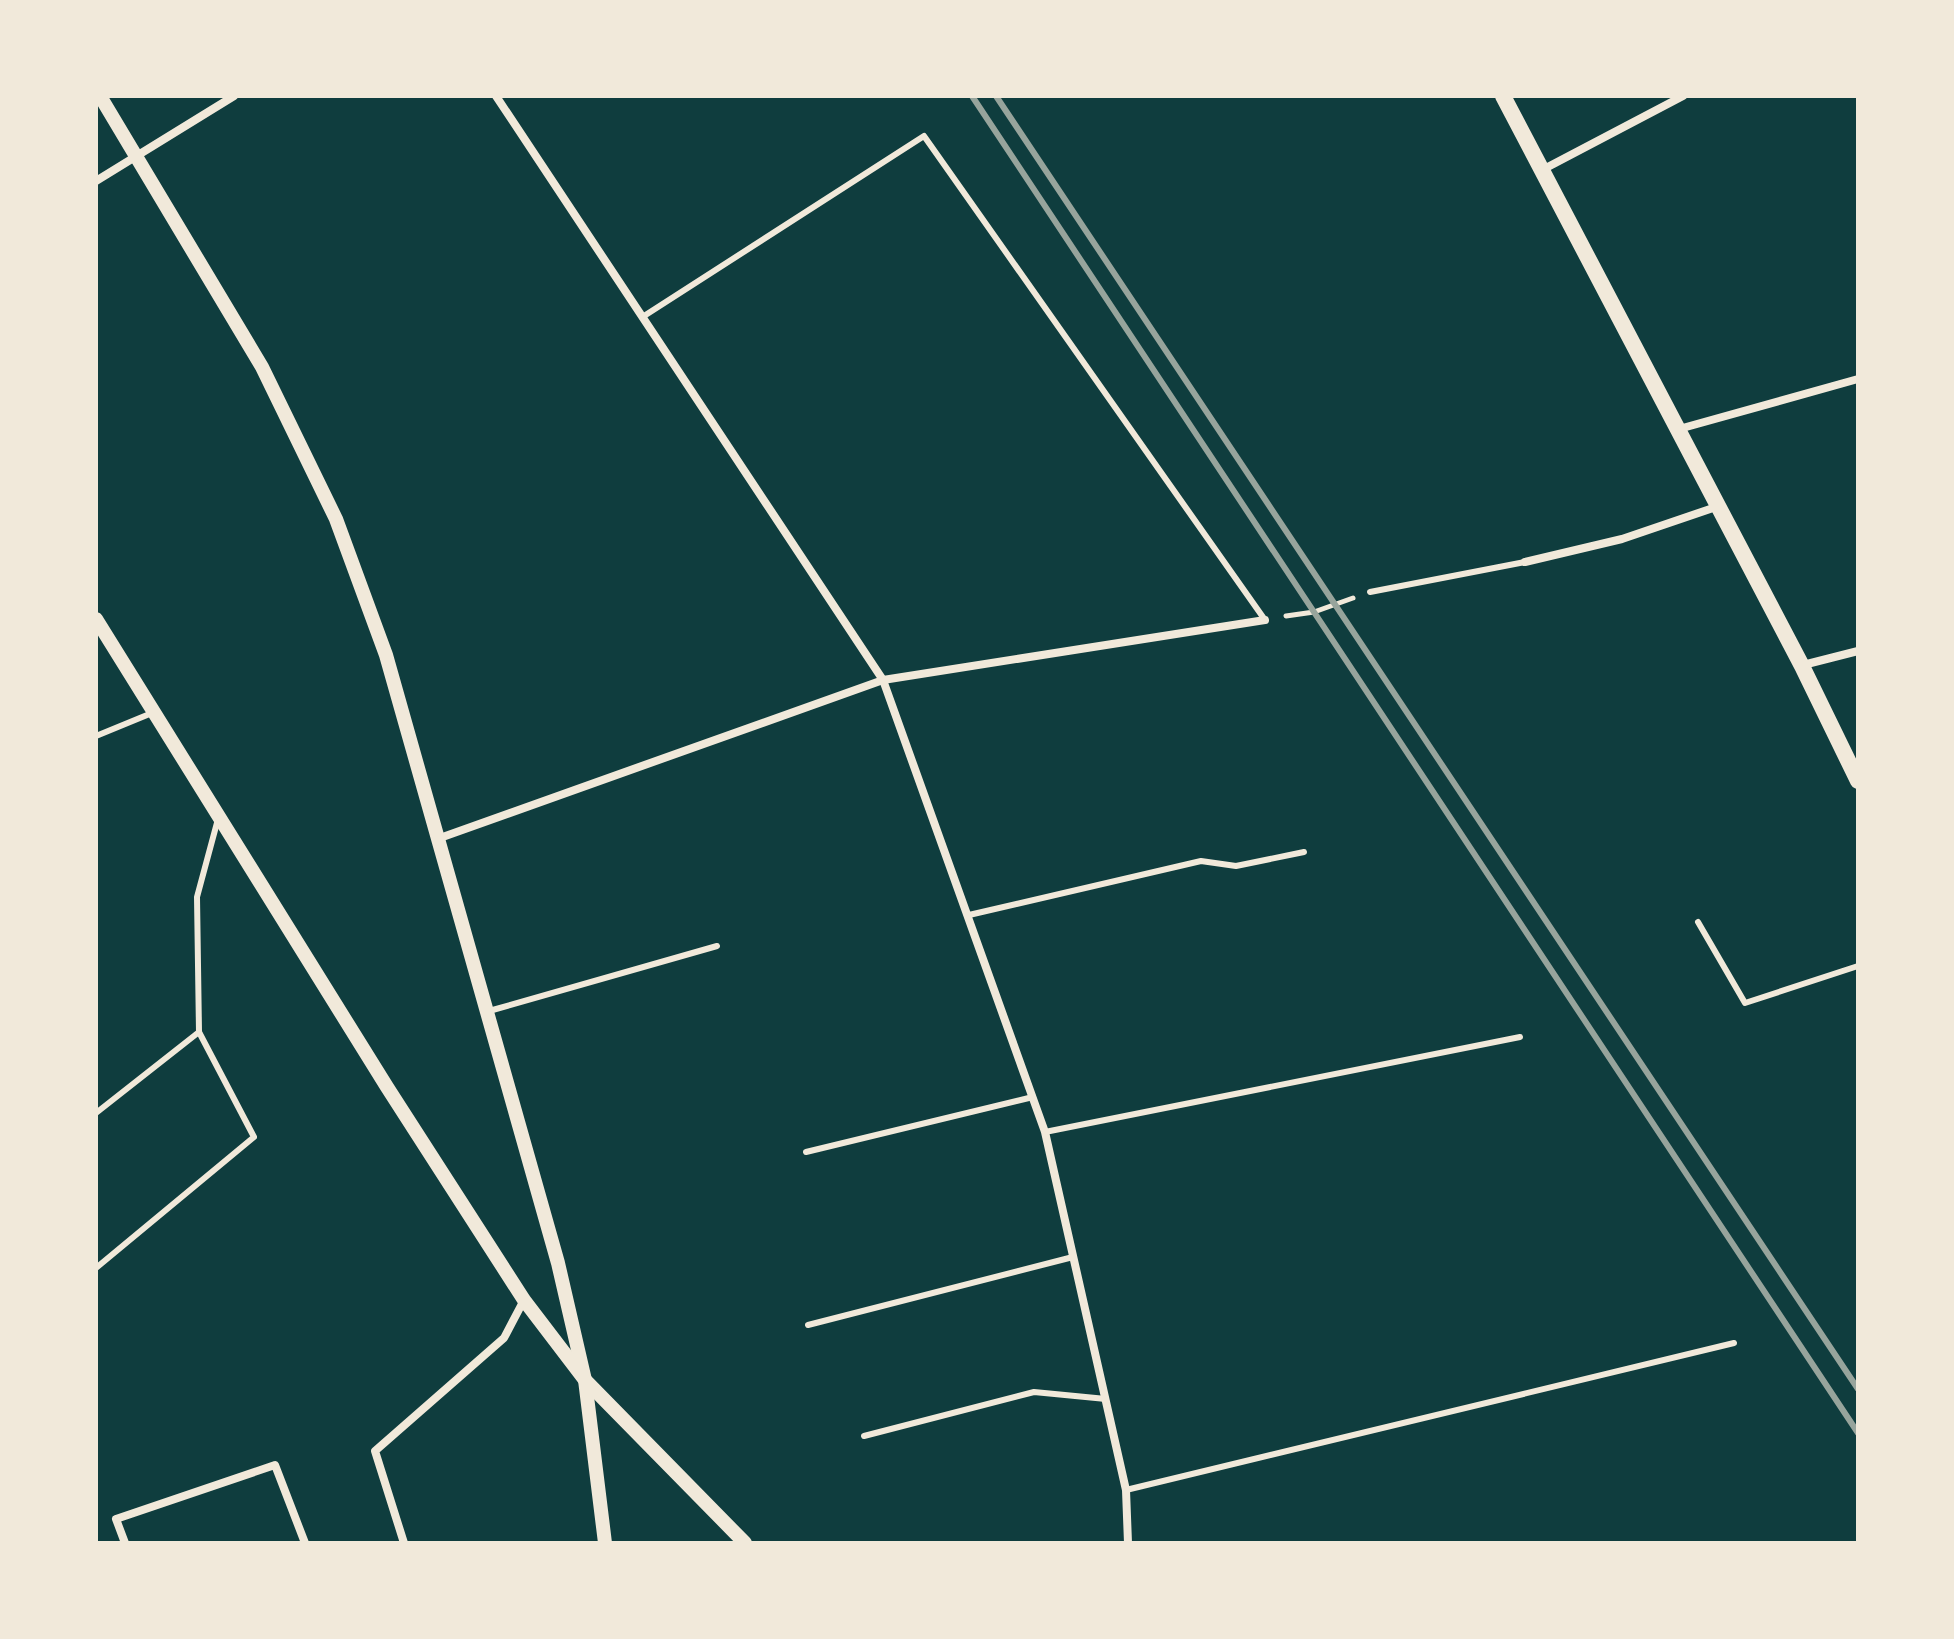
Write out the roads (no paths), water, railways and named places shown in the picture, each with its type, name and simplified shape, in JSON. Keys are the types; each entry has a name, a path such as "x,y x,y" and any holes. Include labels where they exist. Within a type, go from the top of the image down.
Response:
{"main road":[{"path":"1503,96 1802,666 1858,781"}],"street":[{"path":"100,96 262,367 336,519 386,655 558,1263 585,1380 605,1543"},
{"path":"96,181 234,96"},
{"path":"496,96 883,680 1045,1132 1126,1490 1128,1543"},
{"path":"1542,170 1683,96"},
{"path":"1679,429 1858,379"},
{"path":"1525,562 1622,539 1719,506"},
{"path":"96,619 524,1300 585,1380 745,1543"},
{"path":"436,840 883,680 1265,620"},
{"path":"1802,666 1858,651"},
{"path":"404,1543 375,1451 504,1338 524,1300"},
{"path":"125,1543 116,1519 275,1465 305,1543"}],"lane":[{"path":"644,316 924,136 1265,620"},
{"path":"1370,592 1525,562"},
{"path":"96,736 154,712"},
{"path":"96,1268 254,1137 199,1032 197,897 219,816"},
{"path":"969,915 1201,861 1236,866 1304,852"},
{"path":"1698,922 1745,1003 1858,966"},
{"path":"486,1012 717,946"},
{"path":"96,1113 199,1032"},
{"path":"1045,1132 1520,1037"},
{"path":"806,1152 1033,1097"},
{"path":"808,1325 1073,1257"},
{"path":"1126,1490 1734,1343"},
{"path":"864,1436 1034,1392 1106,1399"}],"railway":[{"path":"972,96 1858,1433"},
{"path":"996,96 1858,1389"}]}
